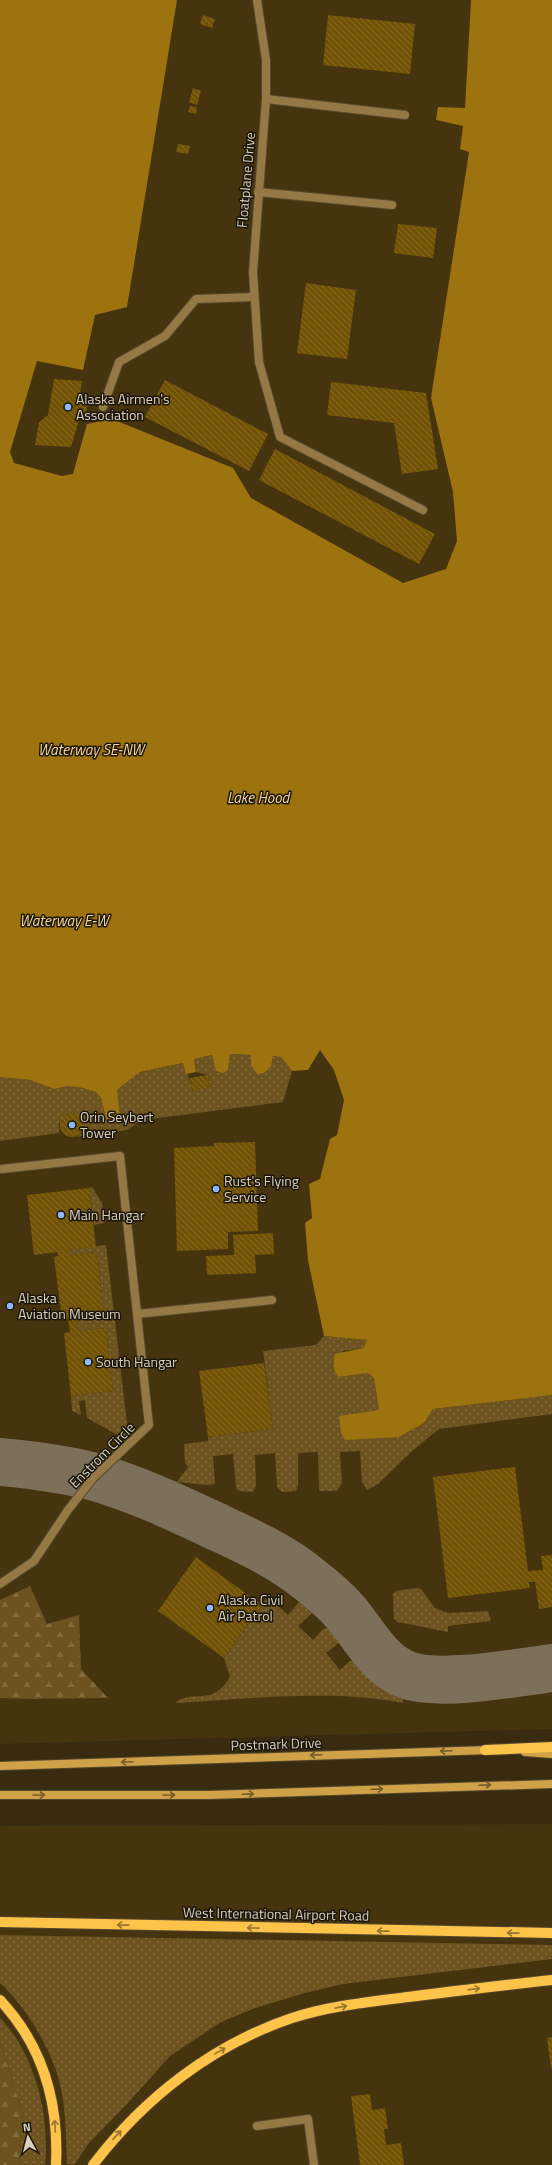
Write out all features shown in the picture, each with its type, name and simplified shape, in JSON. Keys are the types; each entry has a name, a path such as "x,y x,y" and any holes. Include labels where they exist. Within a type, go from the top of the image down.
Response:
{"main road":[{"path":"485,1750 552,1747"},
{"name":"West International Airport Road","path":"0,1922 552,1933"},
{"path":"93,2165 132,2119 187,2072 264,2028 293,2018 342,2006 552,1980"},
{"path":"0,2000 22,2026 42,2063 53,2105 56,2165"}],"street":[{"name":"Floatplane Drive","path":"257,0 266,60 266,99 253,272 254,297 259,362 280,437 423,510"},
{"path":"266,99 405,115"},
{"path":"258,192 392,205"},
{"path":"103,407 119,362 165,336 196,299 254,297"},
{"name":"Enstrom Circle","path":"0,1584 34,1561 68,1510 94,1477 149,1425 120,1156 2,1169"},
{"path":"137,1314 272,1300"},
{"name":"Postmark Drive","path":"0,1766 485,1750 552,1754"},
{"path":"0,1795 209,1795 552,1784"},
{"path":"257,2126 308,2119 314,2165"}],"shaded area":[{"path":"0,0 552,0 552,1729 0,1744"},
{"path":"552,1824 552,2165 0,2165 0,1826"}],"green space":[{"path":"230,1054 251,1055 264,1073 271,1067 273,1056 281,1057 292,1071 283,1102 142,1120 127,1130 77,1137 84,1128 83,1120 74,1113 66,1114 59,1123 59,1133 0,1141 0,1077 30,1080 54,1089 69,1086 97,1092 101,1098 106,1119 117,1090 140,1072 184,1063 192,1090 210,1088 208,1075 196,1072 194,1059 212,1055 216,1070 228,1070"},
{"path":"92,1187 102,1203 104,1223 94,1225 89,1188"},
{"path":"106,1245 129,1435 123,1438 87,1418 85,1400 79,1401 81,1415 72,1411 71,1396 113,1391 106,1328 78,1331 77,1318 104,1315 97,1252 68,1255 68,1250"},
{"path":"324,1336 367,1340 363,1348 343,1351 338,1377 368,1373 374,1378 379,1411 399,1437 424,1423 433,1409 552,1395 552,1414 439,1429 411,1452 378,1484 367,1490 362,1482 360,1451 340,1452 342,1483 337,1491 319,1491 318,1452 298,1453 298,1485 296,1491 282,1492 277,1487 275,1453 255,1455 256,1485 253,1492 239,1491 236,1488 233,1454 213,1456 215,1484 206,1485 177,1482 188,1467 185,1463 184,1444 208,1441 208,1437 273,1429 263,1351 316,1345"},
{"path":"30,1586 47,1624 79,1615 81,1669 108,1698 0,1698 0,1600"},
{"path":"418,1588 421,1589 435,1608 448,1613 488,1611 491,1621 448,1626 448,1632 398,1622 394,1619 393,1594 396,1591"},
{"path":"268,1597 288,1615 300,1601 308,1598 314,1603 315,1610 298,1626 313,1640 323,1629 334,1625 343,1636 341,1641 326,1653 340,1670 350,1661 361,1660 369,1673 384,1688 403,1699 403,1703 346,1697 289,1696 175,1703 189,1697 209,1695 216,1692 223,1686 230,1677 224,1658"},
{"path":"0,1935 552,1945 552,1959 343,1984 305,1993 255,2008 221,2022 170,2056 127,2104 89,2143 74,2165 67,2164 64,2106 57,2073 47,2049 34,2025 18,2002 0,1983"},
{"path":"0,2018 22,2049 38,2086 45,2126 45,2165 19,2165 23,2114 0,2040"},
{"path":"0,2040 23,2114 19,2165 0,2165"}],"water":[{"name":"Lake Hood","path":"0,0 177,0 127,307 95,315 83,370 37,361 10,452 14,463 62,476 73,474 87,424 112,419 233,468 251,498 403,583 446,569 457,541 453,492 431,398 469,152 460,149 463,126 436,120 438,107 465,108 471,0 552,0 552,1395 433,1409 424,1423 399,1437 345,1440 341,1433 339,1416 379,1410 374,1378 368,1373 338,1377 335,1372 335,1354 363,1348 367,1340 324,1336 308,1260 305,1223 312,1218 309,1184 320,1179 330,1139 337,1135 344,1100 334,1070 320,1050 308,1070 292,1071 281,1057 273,1056 271,1067 264,1073 257,1074 251,1065 251,1055 230,1054 228,1070 223,1073 216,1071 212,1055 194,1059 196,1072 186,1074 183,1063 140,1072 117,1090 120,1117 106,1119 101,1098 96,1092 69,1086 54,1089 30,1080 0,1077"}],"building":[{"path":"203,15 215,19 212,28 200,24"},
{"path":"328,15 415,24 410,74 323,65"},
{"path":"193,88 201,91 197,105 189,102"},
{"path":"190,106 197,107 196,114 188,112"},
{"path":"178,144 190,146 188,154 176,152"},
{"path":"398,224 437,228 433,258 394,253"},
{"path":"306,283 356,290 347,359 297,353"},
{"name":"Alaska Airmen's Association","path":"54,379 82,381 79,401 88,401 86,413 79,420 71,447 35,445 39,422 48,415"},
{"path":"165,380 268,434 249,471 145,417"},
{"path":"331,382 426,393 438,469 402,474 394,423 327,415"},
{"path":"275,449 435,534 419,564 259,480"},
{"path":"208,1075 210,1088 192,1091 190,1078"},
{"name":"Orin Seybert Tower","path":"72,1113 81,1116 84,1125 81,1134 72,1137 63,1134 60,1125 63,1116"},
{"name":"Rust's Flying Service","path":"255,1142 258,1231 228,1232 228,1249 177,1251 174,1148 214,1146 214,1143"},
{"path":"89,1188 96,1247 68,1250 68,1255 97,1252 104,1315 77,1318 78,1331 106,1328 113,1391 71,1396 64,1333 70,1332 68,1319 62,1320 54,1257 58,1256 58,1252 34,1255 27,1195"},
{"name":"Rust's Flying Service","path":"273,1233 274,1254 255,1255 256,1273 207,1275 206,1256 234,1255 233,1235"},
{"path":"264,1363 273,1429 208,1437 199,1371"},
{"path":"515,1467 528,1571 543,1570 541,1556 552,1555 552,1607 539,1609 535,1582 529,1582 530,1588 448,1598 433,1477"},
{"name":"Alaska Civil Air Patrol","path":"196,1557 262,1605 224,1658 158,1611"},
{"path":"552,2037 552,2068 551,2068 547,2038"},
{"path":"370,2094 372,2110 385,2108 388,2129 384,2129 386,2145 401,2143 404,2165 360,2165 351,2096"}],"taxiway":[{"path":"0,1462 83,1474 110,1482 170,1505 263,1550 299,1571 325,1592 347,1614 374,1650 390,1666 399,1672 425,1679 442,1680 480,1678 552,1668"}],"place":[{"name":"Alaska Airmen's Association","path":"68,407"},
{"name":"Orin Seybert Tower","path":"72,1125"},
{"name":"Rust's Flying Service","path":"216,1189"},
{"name":"Main Hangar","path":"61,1215"},
{"name":"Alaska Aviation Museum","path":"10,1306"},
{"name":"South Hangar","path":"88,1362"},
{"name":"Alaska Civil Air Patrol","path":"210,1608"}],"water label":[{"name":"Waterway SE-NW","path":"91,750"},
{"name":"Waterway E-W","path":"64,921"}]}
